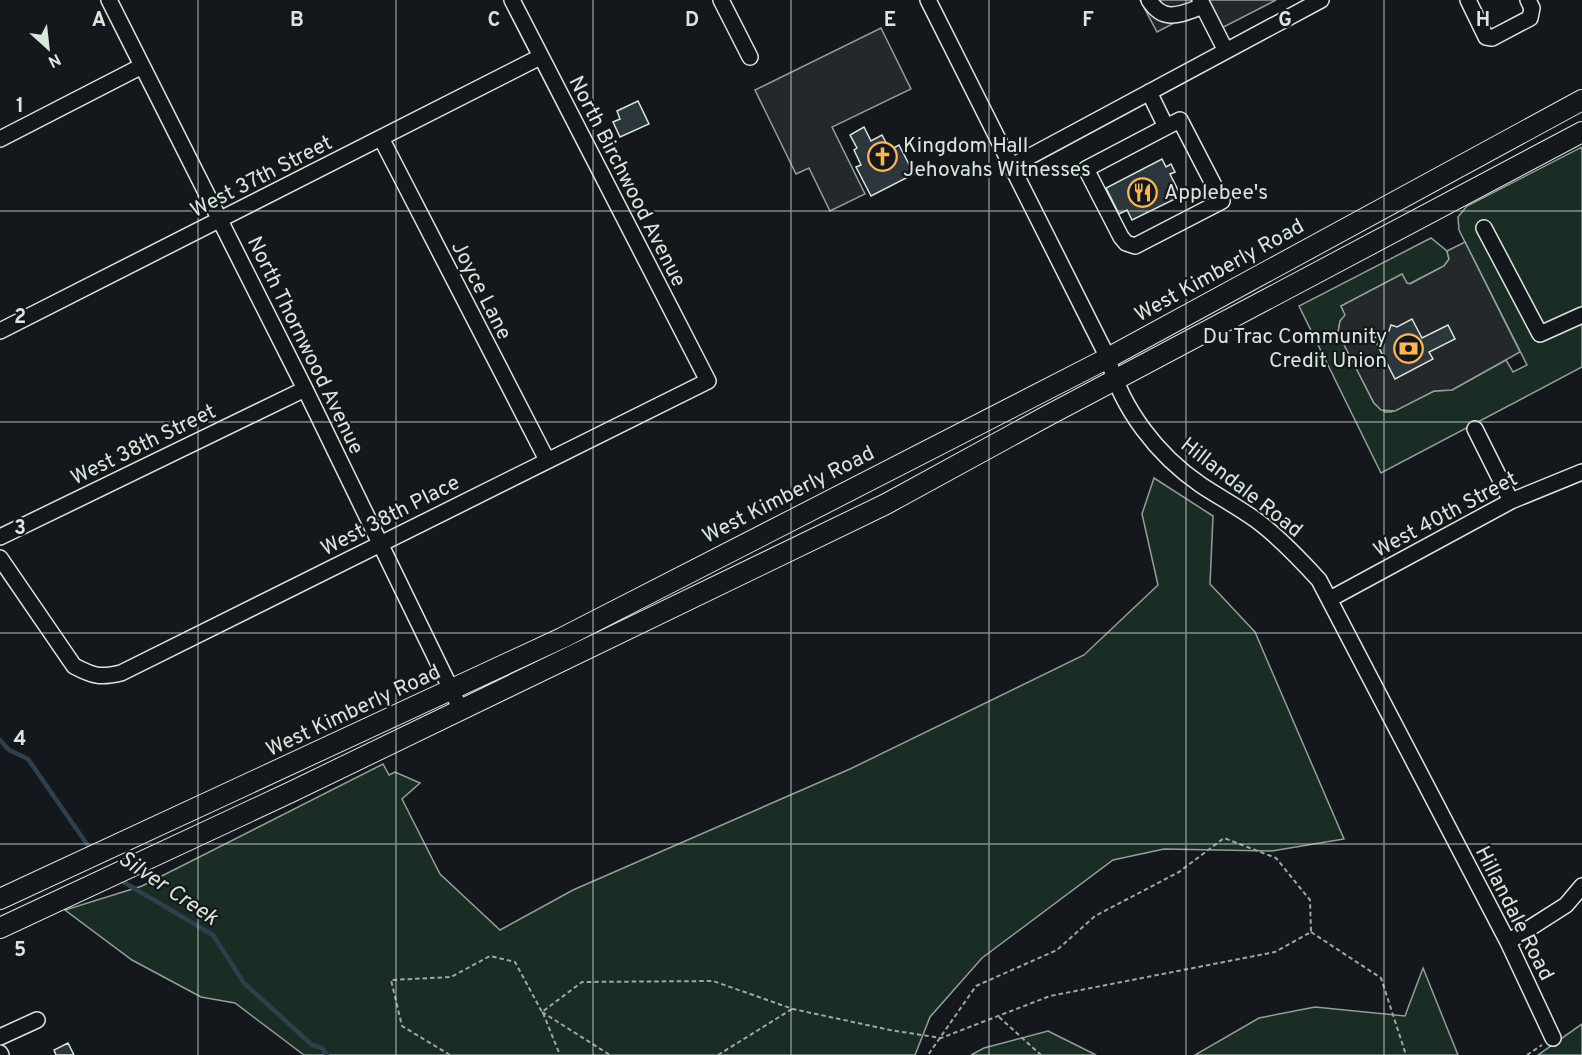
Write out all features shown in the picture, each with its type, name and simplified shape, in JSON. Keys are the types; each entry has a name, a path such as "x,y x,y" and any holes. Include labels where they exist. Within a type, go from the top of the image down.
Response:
{"main road":[{"name":"West Kimberly Road","path":"0,900 562,638 1108,358 1582,100"},
{"path":"0,928 461,710 886,504 1114,380 1582,132"}],"street":[{"name":"North Thornwood Avenue","path":"109,0 305,389 461,710"},
{"name":"North Birchwood Avenue","path":"512,0 708,381"},
{"path":"721,0 750,57"},
{"name":"Hillandale Road","path":"928,0 1108,358 1114,380 1139,425 1170,462 1256,520 1294,552 1319,580 1508,942 1553,1038"},
{"path":"1149,0 1158,13 1169,16 1201,3 1226,51"},
{"path":"1012,166 1321,0"},
{"path":"1468,0 1486,37 1492,38 1530,18 1532,8 1528,0"},
{"path":"1473,0 1494,27 1506,24 1520,14 1521,6 1518,0"},
{"name":"West 37th Street","path":"0,331 540,57"},
{"path":"0,138 142,66"},
{"path":"1149,92 1166,127"},
{"path":"1180,120 1222,201 1135,246 1130,245 1121,237 1086,169 1166,127 1180,120"},
{"name":"Joyce Lane","path":"381,138 547,460"},
{"path":"1484,228 1540,334 1582,315"},
{"name":"West 38th Place","path":"0,558 74,666 89,674 104,677 121,673 708,381"},
{"name":"West 38th Street","path":"0,537 305,389"},
{"path":"1475,429 1511,501"},
{"name":"West 40th Street","path":"1330,599 1511,501 1582,472"},
{"path":"1508,942 1566,905 1582,886"},
{"path":"0,1037 37,1020"}],"path":[{"path":"928,1055 976,986 1057,950 1095,916 1179,872 1224,838 1276,858 1310,900 1311,932"},
{"path":"542,1012 582,982 713,981 793,1009 890,1030 941,1038 1050,996 1275,952 1311,932"},
{"path":"1311,932 1381,978 1406,1055"},
{"path":"450,1055 402,1026 391,980 451,977 490,956 515,962 542,1012 560,1055"},
{"path":"718,1055 793,1009"},
{"path":"542,1012 610,1055"},
{"path":"998,1016 1041,1055"},
{"path":"1527,1055 1553,1038"}],"green space":[{"path":"1582,147 1582,367 1381,473 1299,306 1431,238 1447,251 1449,259 1444,266 1409,284 1402,274 1341,306 1346,315 1340,321 1338,333 1374,403 1385,412 1391,412 1434,391 1452,390 1506,360 1513,372 1527,365 1459,230 1458,217 1467,206"},
{"path":"1154,478 1213,516 1210,584 1255,632 1344,839 1272,851 1164,849 1113,860 982,958 930,1017 915,1055 304,1055 235,1003 201,997 132,960 65,910 142,886 383,764 389,775 395,772 420,783 402,799 440,874 500,930 573,890 850,769 1084,655 1158,585 1142,514"},
{"path":"1423,968 1458,1055 1195,1055 1259,1018 1315,1007 1405,1016"},
{"path":"1582,1024 1582,1055 1538,1055"},
{"path":"1048,1031 1096,1055 971,1055 984,1048"}],"shaded area":[{"path":"1140,0 1276,0 1212,33 1199,10 1157,32"},
{"path":"881,28 911,89 832,127 865,194 830,211 809,168 796,174 755,90"},
{"path":"1465,242 1520,352 1452,390 1434,391 1395,411 1381,410 1374,403 1338,333 1340,321 1345,315 1341,306 1402,274 1410,284 1444,266 1449,259 1447,251"}],"building":[{"path":"638,101 649,124 620,137 613,122 620,119 617,111"},
{"name":"Kingdom Hall Jehovahs Witnesses","path":"864,127 871,141 882,135 890,150 899,145 914,174 871,196 856,167 861,165 854,150 857,148 850,135"},
{"name":"Applebee's","path":"1162,159 1166,167 1171,164 1175,172 1170,174 1181,196 1132,220 1127,210 1119,214 1106,188"},
{"name":"Du Trac Community Credit Union","path":"1412,319 1422,338 1448,325 1455,339 1429,352 1433,359 1395,379 1374,338 1389,331 1391,325 1397,327"},
{"path":"68,1043 74,1055 56,1055 54,1050"}],"waterway":[{"name":"Silver Creek","path":"0,740 9,750 28,759 91,850"},
{"name":"Silver Creek","path":"120,880 213,935 244,983 312,1045 322,1048 327,1055"}],"place":[{"name":"Kingdom Hall Jehovahs Witnesses","path":"882,157"},
{"name":"Applebee's","path":"1143,192"},
{"name":"Du Trac Community Credit Union","path":"1408,348"}]}
